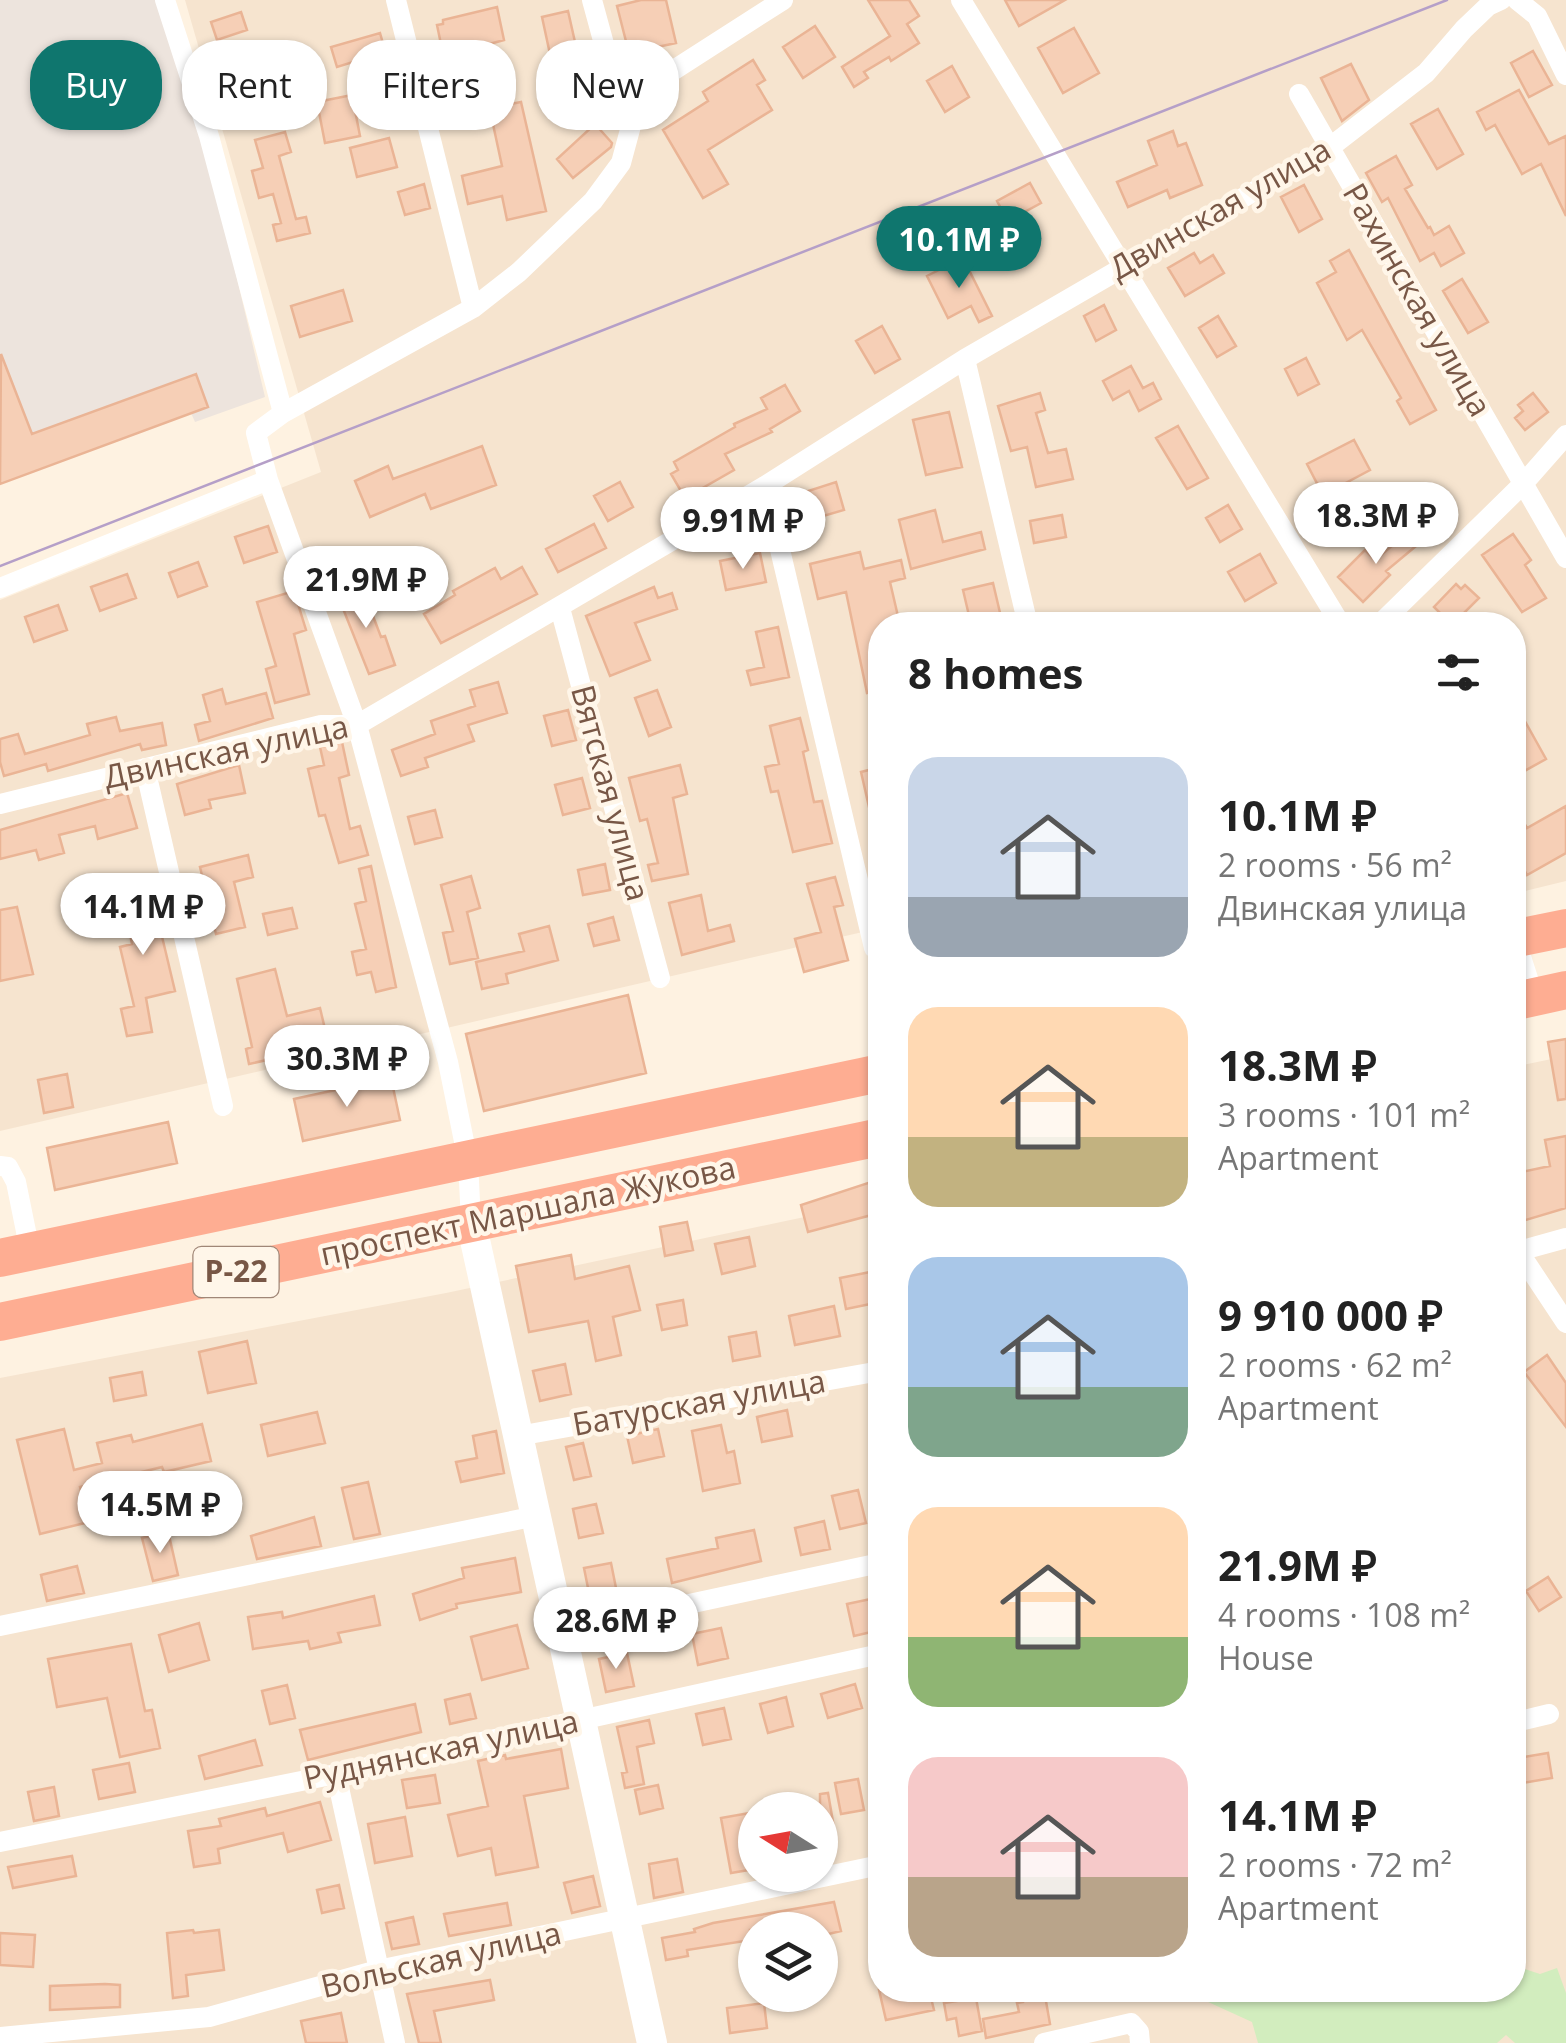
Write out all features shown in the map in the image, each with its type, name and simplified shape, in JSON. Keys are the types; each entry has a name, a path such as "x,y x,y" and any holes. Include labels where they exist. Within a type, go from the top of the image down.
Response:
{"highway":[{"path":"1526,935 1566,928"},
{"name":"проспект Маршала Жукова","path":"15,1254 868,1077"},
{"name":"проспект Маршала Жукова","path":"0,1322 868,1140"}],"main road":[{"path":"472,1222 652,2043"}],"street":[{"path":"165,0 209,136 283,414"},
{"path":"396,0 473,308"},
{"path":"592,0 603,40"},
{"path":"679,66 782,0"},
{"path":"962,0 1333,612"},
{"name":"Двинская улица","path":"0,804 321,725 357,725 765,486 965,359 1329,148 1426,73 1464,29 1488,6 1501,0"},
{"path":"1517,0 1537,16 1566,75"},
{"name":"Рахинская улица","path":"1299,94 1566,558"},
{"path":"472,1222 468,1161 448,1062 357,725 268,480 256,433 473,308 519,272 593,200 621,163 630,130"},
{"path":"965,359 1025,612"},
{"path":"1392,612 1523,484 1566,434"},
{"path":"0,588 268,480"},
{"path":"765,486 868,923"},
{"name":"Вятская улица","path":"560,608 660,978"},
{"path":"146,768 224,1106"},
{"path":"1526,968 1537,996"},
{"path":"0,1166 8,1167 16,1182 15,1254"},
{"path":"1526,1249 1566,1238"},
{"path":"1526,1266 1566,1322"},
{"name":"Батурская улица","path":"518,1436 868,1373"},
{"path":"0,1626 536,1516"},
{"path":"562,1632 868,1566"},
{"name":"Руднянская улица","path":"0,1842 336,1774 868,1657"},
{"path":"1526,1720 1549,1714"},
{"path":"336,1774 395,2043"},
{"name":"Вольская улица","path":"0,2036 209,2017 378,1970 868,1868"},
{"path":"1044,2043 1131,2023 1139,2032 1140,2043"}],"shaded area":[{"path":"0,0 157,0 182,73 182,130 202,131 265,397 195,422 191,413 0,484"},
{"path":"185,0 1566,0 1566,881 1526,891 1526,612 868,612 868,931 0,1131 0,600 321,472 222,130 327,130 327,40 197,40"},
{"path":"1566,1056 1566,2043 0,2043 0,1378 446,1293 868,1204 868,2002 1526,2002 1526,1064"}],"green space":[{"path":"1557,1968 1566,1993 1566,2043 1515,2043 1506,2035 1497,2043 1258,2043 1252,2022 1208,2002 1526,2002 1526,1969 1540,1974"}],"building":[{"path":"641,0 666,0 675,40 626,40 617,6"},
{"path":"868,0 909,0 919,16 907,24 919,43 864,72 868,78 854,87 842,67 890,36"},
{"path":"1005,0 1065,0 1019,26"},
{"path":"497,7 504,40 440,40 437,25 443,24 443,20"},
{"path":"568,11 575,40 547,40 542,17"},
{"path":"241,12 247,30 217,40 211,22"},
{"path":"815,26 835,57 803,78 783,47"},
{"path":"1074,28 1099,73 1063,93 1038,48"},
{"path":"380,33 382,40 356,40"},
{"path":"347,42 347,64 337,67 331,47"},
{"path":"1533,51 1552,85 1529,97 1511,63"},
{"path":"753,60 765,80 757,85 772,110 708,150 728,184 703,198 663,130 679,130 679,120 708,101 703,92"},
{"path":"1351,64 1369,100 1342,121 1321,78"},
{"path":"952,66 969,97 945,112 927,81"},
{"path":"1519,90 1549,144 1566,136 1566,216 1541,164 1522,174 1495,125 1486,130 1477,112"},
{"path":"347,96 347,130 359,130 360,136 325,143 322,130 327,130 327,100"},
{"path":"521,102 546,211 507,220 502,196 468,204 462,176 502,166 494,130 516,130 516,103"},
{"path":"1438,109 1463,154 1437,169 1411,124"},
{"path":"588,130 600,130 612,143 573,178 557,159"},
{"path":"1173,131 1178,146 1186,143 1202,185 1170,198 1167,190 1128,207 1117,182 1157,165 1148,141"},
{"path":"285,132 291,152 279,156 296,219 306,217 310,233 277,241 273,225 281,223 273,194 259,198 252,171 263,168 255,140"},
{"path":"389,138 397,167 357,177 350,148"},
{"path":"1396,156 1412,185 1405,189 1428,228 1434,235 1449,226 1464,253 1441,266 1434,253 1420,261 1388,198 1382,202 1366,173"},
{"path":"1030,183 1041,203 1008,221 997,201"},
{"path":"424,184 430,208 405,215 398,192"},
{"path":"1304,185 1322,219 1299,232 1281,197"},
{"path":"1349,250 1436,410 1410,424 1397,401 1401,398 1362,330 1347,340 1317,283 1336,272 1330,261"},
{"path":"1194,253 1200,263 1213,255 1224,273 1185,296 1168,268"},
{"path":"963,258 992,316 979,322 971,306 948,318 927,276"},
{"path":"1462,279 1488,322 1468,333 1443,291"},
{"path":"343,290 352,321 300,337 291,306"},
{"path":"1104,305 1116,330 1096,341 1084,316"},
{"path":"1218,316 1236,346 1217,357 1199,328"},
{"path":"882,326 900,359 875,373 856,341"},
{"path":"1,354 32,434 196,374 208,407 0,484"},
{"path":"1306,358 1319,384 1298,395 1285,369"},
{"path":"1131,366 1143,388 1153,383 1161,399 1139,411 1129,391 1113,400 1103,381"},
{"path":"785,385 800,411 770,429 772,432 725,454 734,470 685,498 671,474 678,470 674,462 735,427 734,424 767,409 761,398"},
{"path":"1040,393 1045,410 1036,413 1048,453 1066,449 1073,479 1036,487 1027,447 1011,451 998,406"},
{"path":"1533,393 1548,412 1525,430 1515,418 1523,411 1518,405"},
{"path":"949,412 962,467 926,475 913,420"},
{"path":"1178,426 1208,478 1187,489 1156,438"},
{"path":"1354,440 1370,470 1323,495 1307,464"},
{"path":"482,446 496,485 431,509 425,494 370,517 355,481 388,466 393,479"},
{"path":"620,482 633,507 608,521 594,496"},
{"path":"836,482 844,510 813,519 805,492"},
{"path":"1228,505 1242,529 1220,542 1206,518"},
{"path":"935,510 943,542 981,532 985,549 911,569 899,520"},
{"path":"1062,515 1066,537 1034,543 1030,521"},
{"path":"594,524 606,548 558,572 546,549"},
{"path":"268,526 277,552 244,563 235,537"},
{"path":"1412,529 1422,541 1386,571 1390,575 1363,602 1338,577 1365,550 1375,560"},
{"path":"1513,534 1531,560 1525,565 1546,598 1522,612 1482,555"},
{"path":"860,552 864,569 901,560 905,578 890,582 897,612 868,612 868,693 846,592 818,599 810,564"},
{"path":"760,553 766,582 726,590 720,561"},
{"path":"1260,554 1276,583 1245,601 1228,572"},
{"path":"198,562 207,586 178,597 169,573"},
{"path":"522,567 537,594 441,643 424,614 455,595 453,591 495,568 501,579"},
{"path":"127,574 136,598 100,611 91,587"},
{"path":"993,583 1000,612 968,612 963,590"},
{"path":"1456,584 1461,589 1465,585 1479,598 1465,612 1439,612 1434,607"},
{"path":"362,587 395,665 369,674 338,596"},
{"path":"654,587 658,598 672,593 677,609 635,623 650,660 610,676 586,616"},
{"path":"294,591 306,630 294,634 309,694 275,703 266,669 276,666 257,602"},
{"path":"58,605 67,630 34,642 25,617"},
{"path":"778,627 789,677 751,685 747,671 764,667 756,632"},
{"path":"498,682 507,713 468,725 474,741 425,758 428,767 401,776 392,750 435,734 431,721 475,706 470,690"},
{"path":"222,689 226,704 266,693 273,718 199,741 195,725 210,721 203,695"},
{"path":"657,690 671,727 649,736 635,698"},
{"path":"568,710 576,740 552,746 544,716"},
{"path":"116,717 120,731 162,723 166,745 142,750 140,744 48,771 46,764 4,776 0,739 18,734 25,754 90,735 87,724"},
{"path":"800,718 814,802 822,801 832,843 793,852 778,791 771,792 765,767 779,764 770,726"},
{"path":"1526,723 1546,759 1526,770"},
{"path":"342,742 349,775 339,778 350,829 360,826 368,855 339,863 325,815 319,816 308,769 324,765 320,747"},
{"path":"239,765 245,793 209,800 211,808 185,815 177,784"},
{"path":"680,765 687,794 673,798 688,874 652,881 648,865 658,863 647,819 640,821 629,778"},
{"path":"868,770 868,803 861,772"},
{"path":"582,778 590,808 563,815 555,785"},
{"path":"127,793 137,828 98,839 95,826 59,835 64,853 39,860 36,850 0,859 0,830"},
{"path":"1566,806 1566,853 1527,875 1526,826"},
{"path":"435,810 442,837 415,844 408,817"},
{"path":"248,855 253,877 234,882 245,927 216,934 200,867"},
{"path":"605,864 610,890 583,895 578,870"},
{"path":"371,866 396,987 376,992 371,972 357,975 352,952 366,949 355,904 366,901 359,869"},
{"path":"471,876 480,908 467,912 478,958 450,964 443,933 453,931 441,885"},
{"path":"835,877 843,905 834,907 848,960 804,972 795,939 821,932 807,884"},
{"path":"149,882 175,991 146,998 152,1032 127,1036 121,1009 134,1006 120,947 132,944 120,888"},
{"path":"701,895 708,931 730,925 734,941 682,955 669,903"},
{"path":"17,907 33,974 0,981 0,910"},
{"path":"292,908 297,928 268,935 263,914"},
{"path":"613,917 619,940 594,946 588,924"},
{"path":"549,926 558,960 506,974 508,983 482,989 476,962 524,951 519,934"},
{"path":"275,969 287,1016 320,1008 329,1046 249,1064 246,1049 252,1047 237,979"},
{"path":"628,995 646,1073 484,1111 466,1034"},
{"path":"1566,1039 1566,1099 1558,1100 1548,1042"},
{"path":"67,1074 73,1107 44,1113 38,1080"},
{"path":"391,1078 400,1120 303,1141 294,1099"},
{"path":"168,1122 177,1163 55,1190 47,1148"},
{"path":"1566,1136 1566,1208 1526,1220 1526,1171 1550,1166 1545,1140"},
{"path":"868,1183 868,1216 808,1232 801,1205"},
{"path":"687,1222 693,1250 665,1256 660,1227"},
{"path":"749,1237 755,1266 722,1274 715,1244"},
{"path":"571,1255 575,1279 629,1266 640,1310 613,1317 621,1355 596,1361 588,1321 529,1332 516,1266"},
{"path":"868,1272 868,1304 846,1309 840,1278"},
{"path":"683,1300 687,1325 662,1330 657,1305"},
{"path":"834,1306 840,1336 795,1345 789,1316"},
{"path":"756,1332 760,1356 733,1361 729,1337"},
{"path":"247,1341 256,1383 208,1393 199,1352"},
{"path":"1547,1355 1566,1383 1566,1427 1526,1375"},
{"path":"565,1364 571,1394 540,1401 533,1371"},
{"path":"142,1372 146,1395 114,1401 110,1378"},
{"path":"787,1410 792,1436 762,1442 757,1417"},
{"path":"317,1412 325,1443 268,1456 261,1425"},
{"path":"202,1424 211,1461 164,1472 162,1467 80,1487 89,1522 40,1534 17,1440 64,1429 74,1470 102,1463 97,1443 131,1435 133,1442"},
{"path":"721,1425 727,1453 734,1451 740,1483 703,1491 692,1431"},
{"path":"658,1429 664,1456 633,1463 627,1436"},
{"path":"496,1431 504,1473 461,1482 456,1462 477,1458 473,1436"},
{"path":"583,1443 591,1476 574,1480 566,1447"},
{"path":"368,1482 380,1534 354,1539 342,1488"},
{"path":"858,1490 866,1523 840,1529 832,1496"},
{"path":"596,1504 603,1533 579,1538 573,1509"},
{"path":"314,1517 321,1546 257,1559 251,1536"},
{"path":"824,1521 830,1549 801,1555 795,1528"},
{"path":"754,1530 761,1561 672,1583 667,1559 718,1548 716,1538"},
{"path":"168,1531 178,1575 153,1581 142,1538"},
{"path":"515,1558 521,1592 456,1604 457,1608 420,1620 413,1594 464,1578 462,1568"},
{"path":"611,1563 617,1593 590,1598 584,1568"},
{"path":"77,1566 84,1593 47,1601 41,1575"},
{"path":"1548,1577 1561,1597 1539,1611 1526,1591"},
{"path":"374,1596 380,1625 338,1633 341,1642 310,1649 308,1641 253,1649 248,1617 282,1612 283,1618"},
{"path":"868,1600 868,1633 854,1636 847,1604"},
{"path":"199,1623 209,1660 169,1672 159,1635"},
{"path":"517,1625 528,1668 482,1680 471,1637"},
{"path":"721,1628 728,1658 698,1665 692,1634"},
{"path":"131,1644 145,1711 152,1710 160,1748 120,1757 107,1698 57,1707 48,1659"},
{"path":"627,1653 634,1686 606,1692 599,1659"},
{"path":"855,1684 862,1708 828,1718 821,1694"},
{"path":"287,1685 295,1718 270,1724 262,1691"},
{"path":"470,1694 476,1718 450,1724 445,1700"},
{"path":"786,1697 793,1726 768,1733 760,1704"},
{"path":"415,1704 421,1732 308,1760 300,1730"},
{"path":"724,1708 731,1739 703,1745 696,1714"},
{"path":"649,1720 654,1743 637,1747 644,1784 625,1788 622,1773 627,1772 617,1727"},
{"path":"255,1740 262,1765 205,1779 199,1756"},
{"path":"561,1749 568,1788 524,1796 538,1867 496,1875 491,1848 458,1856 448,1815 488,1806 478,1761"},
{"path":"1548,1753 1552,1778 1526,1782 1526,1757"},
{"path":"129,1763 135,1792 99,1799 93,1770"},
{"path":"435,1775 440,1803 407,1808 402,1780"},
{"path":"858,1779 864,1810 841,1814 835,1783"},
{"path":"658,1785 663,1808 640,1814 635,1790"},
{"path":"54,1787 59,1816 34,1821 28,1792"},
{"path":"320,1802 331,1840 288,1852 283,1833 218,1849 220,1863 194,1867 188,1831 221,1826 219,1819 265,1808 267,1816"},
{"path":"738,1815 738,1872 731,1873 721,1818"},
{"path":"405,1817 412,1856 375,1863 368,1824"},
{"path":"72,1856 76,1876 13,1888 8,1867"},
{"path":"677,1859 683,1892 654,1898 649,1864"},
{"path":"593,1876 600,1906 572,1913 564,1883"},
{"path":"339,1885 344,1908 322,1913 317,1890"},
{"path":"834,1902 836,1912 776,1912"},
{"path":"507,1903 511,1925 449,1936 444,1914"},
{"path":"413,1917 419,1944 392,1949 386,1923"},
{"path":"738,1919 738,1942 687,1950 688,1956 666,1960 662,1938 695,1932 694,1929"},
{"path":"219,1930 224,1970 186,1975 188,1996 173,1998 167,1933"},
{"path":"0,1933 35,1935 33,1967 0,1965"},
{"path":"490,1980 494,2000 434,2011 441,2043 419,2043 407,1994"},
{"path":"120,1985 120,2007 50,2010 50,1986"},
{"path":"882,2002 932,2002 934,2010 886,2020"},
{"path":"977,2002 982,2031 959,2036 956,2018 947,2020 944,2003"},
{"path":"1046,2002 1050,2024 986,2038 983,2019 1019,2012 1017,2003"},
{"path":"727,2008 765,2012 767,2028 730,2033"},
{"path":"341,2013 347,2043 306,2043 301,2021"}],"tram line":[{"path":"0,566 1447,0"}]}
